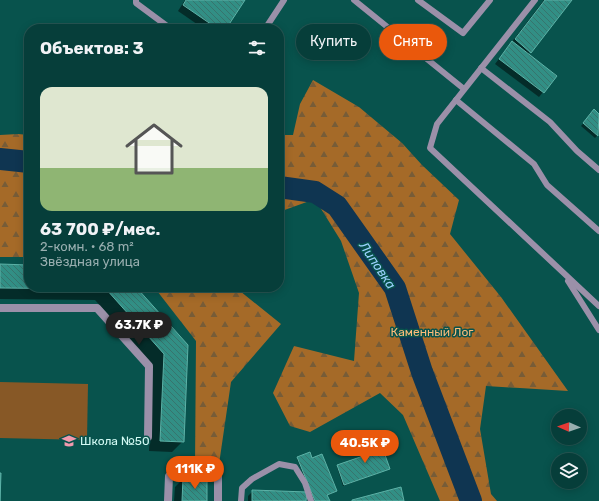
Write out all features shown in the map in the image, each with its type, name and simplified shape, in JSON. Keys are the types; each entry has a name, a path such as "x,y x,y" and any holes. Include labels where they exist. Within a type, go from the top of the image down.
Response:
{"street":[{"path":"0,308 97,308 149,366 148,437"},
{"path":"168,501 169,476 180,466 210,466 218,476 218,501"}],"lane":[{"path":"136,0 136,3 164,24"},
{"path":"268,24 284,0"},
{"path":"354,0 464,89"},
{"path":"418,0 463,33 490,0"},
{"path":"535,0 437,124 430,148 599,306"},
{"path":"481,68 550,122 577,151 599,170"},
{"path":"456,100 534,164 547,185 599,231"},
{"path":"563,272 599,330"},
{"path":"241,501 242,488 252,479 279,464 295,467 305,483 311,501"}],"green space":[{"name":"Каменный Лог","path":"313,80 359,107 402,143 422,165 459,200 450,234 501,297 568,391 486,386 480,429 491,494 497,501 440,501 403,415 380,393 310,432 290,426 273,393 294,346 354,361 359,293 341,241 315,199 284,210 284,135 293,135 300,104"},
{"path":"0,135 24,135 24,257 0,257"},
{"path":"158,292 241,292 281,324 231,382 218,471 195,467 196,341"}],"shaded area":[{"path":"0,382 88,384 87,440 0,438"}],"building":[{"path":"186,0 245,0 229,24 211,24 183,5"},
{"path":"545,0 572,0 531,53 515,39"},
{"path":"512,41 557,76 544,93 499,59"},
{"path":"594,109 599,114 598,136 583,123"},
{"path":"0,264 24,265 24,288 0,288"},
{"path":"109,292 140,292 188,345 184,442 160,441 164,354"},
{"path":"379,438 390,469 344,485 337,465 369,454 365,443"},
{"path":"310,452 312,458 322,454 337,491 327,495 330,501 315,501 297,457"},
{"path":"0,473 1,473 0,501"},
{"path":"183,478 207,478 207,501 182,501"},
{"path":"401,487 404,501 352,501 352,500"},
{"path":"252,490 307,492 306,501 252,501"}],"waterway":[{"name":"Липовка","path":"0,159 24,161"},
{"name":"Липовка","path":"284,188 315,192 337,206 395,288 422,372 471,501"}],"place":[{"name":"Школа №50","path":"69,441"}]}
